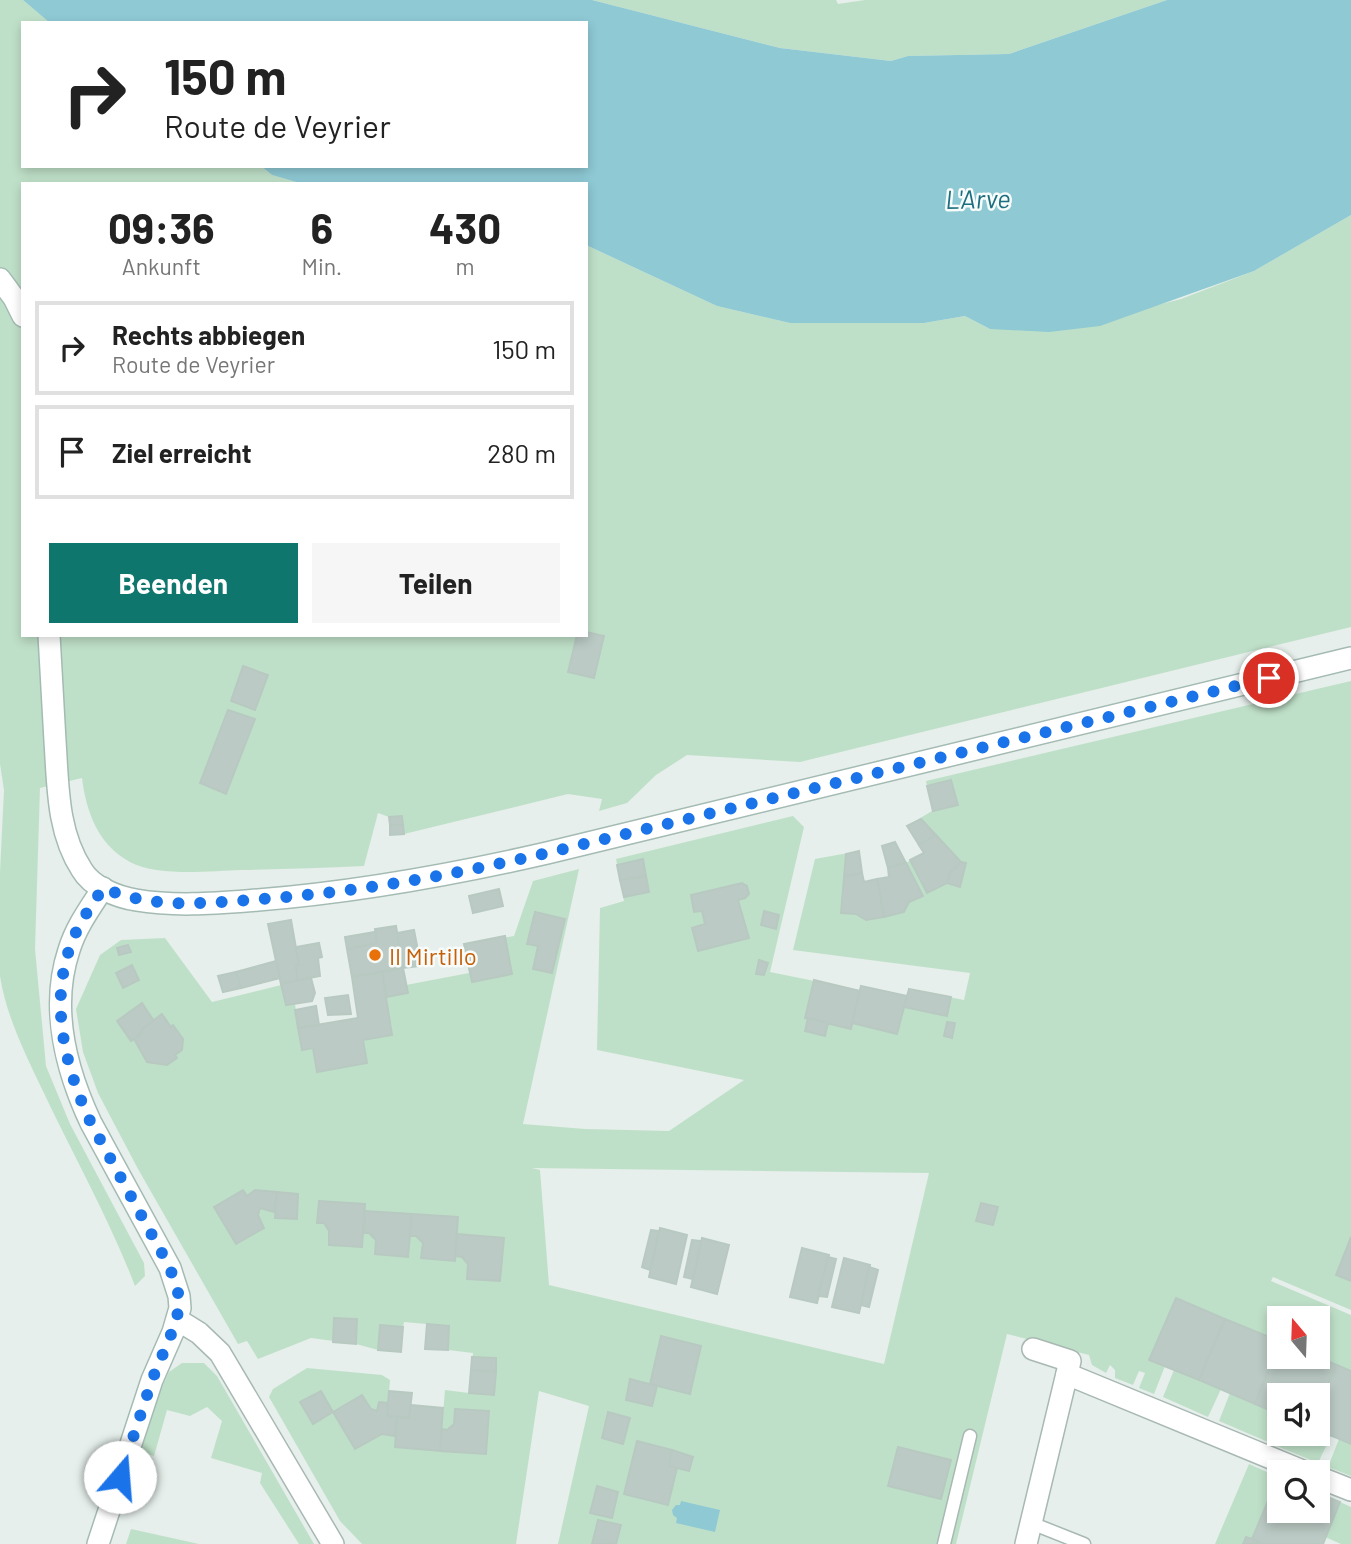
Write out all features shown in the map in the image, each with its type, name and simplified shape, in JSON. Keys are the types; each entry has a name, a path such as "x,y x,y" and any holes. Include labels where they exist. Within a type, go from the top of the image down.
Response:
{"main road":[{"path":"0,279 21,312"},
{"path":"49,637 58,786 63,824 82,871 103,888 133,900 178,904 360,890 435,878 1351,658"},
{"path":"98,1544 152,1380 177,1320 179,1296 170,1268 91,1123 76,1089 66,1052 60,1002 64,967 75,933 103,888"},
{"path":"177,1320 199,1333 220,1353 334,1544"},
{"path":"1026,1544 1070,1361 1033,1349"},
{"path":"1067,1374 1276,1460"},
{"path":"1330,1482 1351,1490"}],"lane":[{"path":"944,1544 970,1436"},
{"path":"1031,1523 1084,1544"}],"green space":[{"path":"0,0 23,0 48,21 21,21 21,168 263,168 272,175 296,182 21,182 21,637 588,637 588,246 717,306 790,323 924,323 965,316 990,329 1149,307 1181,299 1254,271 1351,215 1351,627 800,762 687,755 656,775 627,803 599,811 602,799 568,794 404,834 402,816 389,817 378,813 364,866 184,872 142,867 119,855 102,837 91,815 82,778 40,788 35,949 46,1066 70,1124 144,1263 145,1276 135,1286 22,1046 7,1005 0,976 0,872 4,790 0,764"},
{"path":"592,0 836,0 838,4 865,0 1167,0 1009,54 908,56 891,61 780,48"},
{"path":"1351,681 1351,1310 1273,1277 1271,1281 1330,1306 1267,1306 1267,1336 1176,1298 1150,1359 1165,1366 1154,1394 1139,1388 1145,1373 1139,1371 1133,1385 1115,1378 1115,1370 1110,1365 1106,1373 1092,1365 1089,1355 1007,1334 956,1544 558,1544 589,1406 539,1391 516,1544 362,1544 340,1521 269,1397 273,1389 307,1368 382,1375 390,1380 387,1416 397,1417 395,1447 440,1451 445,1390 469,1393 473,1353 448,1350 449,1326 404,1322 403,1327 380,1325 378,1350 311,1338 258,1359 247,1341 238,1344 138,1169 98,1093 83,1052 76,1009 100,955 121,940 165,938 212,1002 281,985 286,1005 295,1004 302,1050 313,1048 317,1072 367,1063 363,1040 392,1035 386,997 407,993 406,985 469,973 464,944 514,936 533,881 579,869 523,1124 669,1131 744,1080 597,1050 600,908 624,901 616,859 793,816 804,827 770,972 859,990 861,986 907,996 909,989 964,1000 970,973 793,950 815,859 859,851 864,882 889,877 888,868 906,863 923,853 907,826 932,811 926,781","holes":["532,1168 929,1173 884,1364 549,1285 540,1170"]},
{"path":"1330,1306 1351,1315 1351,1371 1330,1362"},
{"path":"182,1363 204,1363 217,1376 314,1544 299,1544 260,1483 262,1473 211,1458 222,1421 207,1407 190,1416 167,1410 154,1456 141,1452 156,1399 169,1372"},
{"path":"1174,1370 1221,1389 1208,1417 1163,1397"},
{"path":"1230,1393 1267,1409 1267,1442 1219,1421"},
{"path":"1339,1439 1351,1444 1351,1476 1330,1468"},
{"path":"1277,1446 1326,1446 1319,1460 1311,1460"},
{"path":"1249,1464 1267,1472 1267,1503 1252,1539 1246,1537 1243,1544 1215,1544"},
{"path":"1340,1502 1351,1507 1351,1544 1341,1544 1325,1537"},
{"path":"131,1529 199,1544 126,1544"}],"water":[{"name":"L'Arve","path":"23,0 592,0 780,48 891,61 908,56 1009,54 1167,0 1351,0 1351,215 1254,271 1100,326 1049,332 990,329 965,316 924,323 790,323 717,306 588,246 588,182 296,182 272,175 263,168 588,168 588,21 48,21"},
{"path":"681,1501 720,1510 715,1532 676,1523 677,1518 672,1510 676,1505 680,1505"}],"building":[{"path":"588,632 604,636 594,678 568,672 577,637 588,637"},
{"path":"243,666 268,675 255,710 231,701"},
{"path":"228,710 255,719 226,794 200,783"},
{"path":"951,780 958,805 933,811 927,786"},
{"path":"402,816 403,825 390,825 389,817"},
{"path":"921,819 936,835 919,845 907,826"},
{"path":"390,825 403,825 404,834 390,835"},
{"path":"936,835 961,862 950,873 947,883 927,893 910,860 924,853 919,845"},
{"path":"895,842 906,863 888,868 882,846"},
{"path":"859,851 862,873 844,877 846,854"},
{"path":"643,859 646,876 620,880 617,865"},
{"path":"961,862 966,863 960,887 947,883 950,873"},
{"path":"906,863 923,896 909,902 904,912 884,917 877,879 889,877 888,868"},
{"path":"862,873 864,882 877,879 884,917 866,920 856,914 841,913 844,877"},
{"path":"646,876 649,892 624,897 620,880"},
{"path":"742,883 747,886 749,894 738,900 749,938 698,951 692,928 705,924 702,911 694,912 691,895"},
{"path":"499,889 503,906 473,913 469,896"},
{"path":"764,911 779,915 776,929 761,925"},
{"path":"535,912 565,919 552,973 533,969 538,946 527,944"},
{"path":"291,920 299,965 296,965 298,980 281,984 268,924"},
{"path":"396,926 403,968 352,977 347,949 377,943 375,929"},
{"path":"414,930 421,966 403,968 397,933"},
{"path":"375,932 377,943 347,949 345,937"},
{"path":"505,936 512,974 472,982 464,944"},
{"path":"319,943 322,957 318,958 320,976 298,980 296,947"},
{"path":"128,945 131,952 119,955 117,948"},
{"path":"759,960 768,963 764,975 756,974"},
{"path":"276,961 280,978 241,988 236,972"},
{"path":"132,965 139,980 123,988 116,973"},
{"path":"403,968 408,993 386,997 382,972"},
{"path":"236,972 241,988 223,992 218,976"},
{"path":"382,972 392,1035 363,1040 367,1063 317,1072 313,1048 302,1050 298,1028 358,1018 352,977"},
{"path":"311,978 315,993 312,1001 286,1005 281,984"},
{"path":"814,980 860,991 851,1029 805,1018"},
{"path":"861,986 907,996 897,1034 852,1023"},
{"path":"909,989 951,997 947,1016 904,1007"},
{"path":"348,995 351,1014 328,1015 325,998"},
{"path":"142,1003 154,1021 131,1041 117,1021"},
{"path":"316,1006 319,1025 298,1028 295,1010"},
{"path":"162,1014 183,1039 182,1050 175,1055 177,1058 167,1065 147,1062 134,1039 141,1034 142,1029"},
{"path":"808,1018 828,1023 825,1036 805,1031"},
{"path":"947,1022 955,1023 952,1038 944,1036"},
{"path":"243,1190 247,1196 255,1190 277,1192 274,1212 260,1208 258,1215 264,1228 236,1244 214,1207"},
{"path":"277,1192 298,1194 297,1219 275,1218"},
{"path":"319,1201 365,1204 362,1247 329,1245 329,1231 324,1223 317,1223"},
{"path":"981,1203 998,1207 993,1225 976,1221"},
{"path":"365,1211 412,1214 408,1257 375,1254 376,1240 369,1233 364,1233"},
{"path":"412,1214 458,1217 455,1261 421,1258 423,1243 416,1236 410,1236"},
{"path":"660,1228 687,1235 676,1284 649,1277"},
{"path":"651,1230 659,1231 650,1270 642,1267"},
{"path":"457,1234 504,1238 500,1281 467,1279 468,1264 462,1257 455,1256"},
{"path":"1351,1237 1351,1281 1336,1275"},
{"path":"702,1238 729,1245 717,1294 691,1287"},
{"path":"692,1240 701,1241 693,1279 684,1277"},
{"path":"802,1248 829,1255 817,1303 790,1297"},
{"path":"828,1257 836,1259 827,1297 818,1296"},
{"path":"844,1258 870,1265 859,1313 832,1307"},
{"path":"869,1267 878,1270 869,1307 861,1305"},
{"path":"1176,1298 1225,1319 1199,1380 1149,1360"},
{"path":"334,1318 357,1319 356,1344 333,1342"},
{"path":"1225,1319 1267,1336 1268,1369 1255,1404 1199,1380"},
{"path":"427,1324 449,1326 448,1350 425,1349"},
{"path":"380,1325 403,1327 401,1352 378,1350"},
{"path":"661,1336 701,1346 690,1394 650,1384"},
{"path":"472,1357 496,1358 496,1372 471,1370"},
{"path":"1330,1362 1337,1365 1329,1383 1267,1383 1267,1409 1255,1404 1269,1369 1330,1369"},
{"path":"1337,1365 1351,1371 1351,1444 1330,1435 1329,1383"},
{"path":"471,1370 496,1372 494,1395 469,1393"},
{"path":"630,1379 657,1386 652,1406 626,1400"},
{"path":"321,1391 333,1412 313,1424 300,1402"},
{"path":"389,1391 412,1393 409,1418 387,1416"},
{"path":"362,1395 371,1409 377,1411 379,1402 388,1403 387,1416 397,1417 395,1436 382,1434 355,1449 333,1412"},
{"path":"411,1405 443,1408 440,1451 395,1447 397,1417 409,1418"},
{"path":"455,1409 489,1411 486,1454 440,1451 442,1429 447,1430 454,1424"},
{"path":"608,1412 630,1418 623,1444 602,1438"},
{"path":"637,1441 672,1450 669,1466 677,1468 668,1505 624,1494"},
{"path":"898,1447 951,1460 941,1499 888,1486"},
{"path":"672,1450 693,1457 689,1471 669,1466"},
{"path":"597,1486 618,1492 612,1518 590,1513"},
{"path":"1330,1498 1340,1502 1323,1544 1262,1544 1252,1539 1267,1503 1267,1523 1330,1523"},
{"path":"598,1520 621,1525 616,1544 592,1544"},
{"path":"1246,1537 1252,1539 1262,1544 1243,1544"}],"place":[{"name":"Il Mirtillo","path":"375,955"}],"route":[{"path":"120,1477 152,1380 173,1332 180,1308 170,1268 91,1123 73,1080 66,1052 60,1002 64,967 75,933 103,888 133,900 178,904 219,903 360,890 435,878 1269,678"}]}
